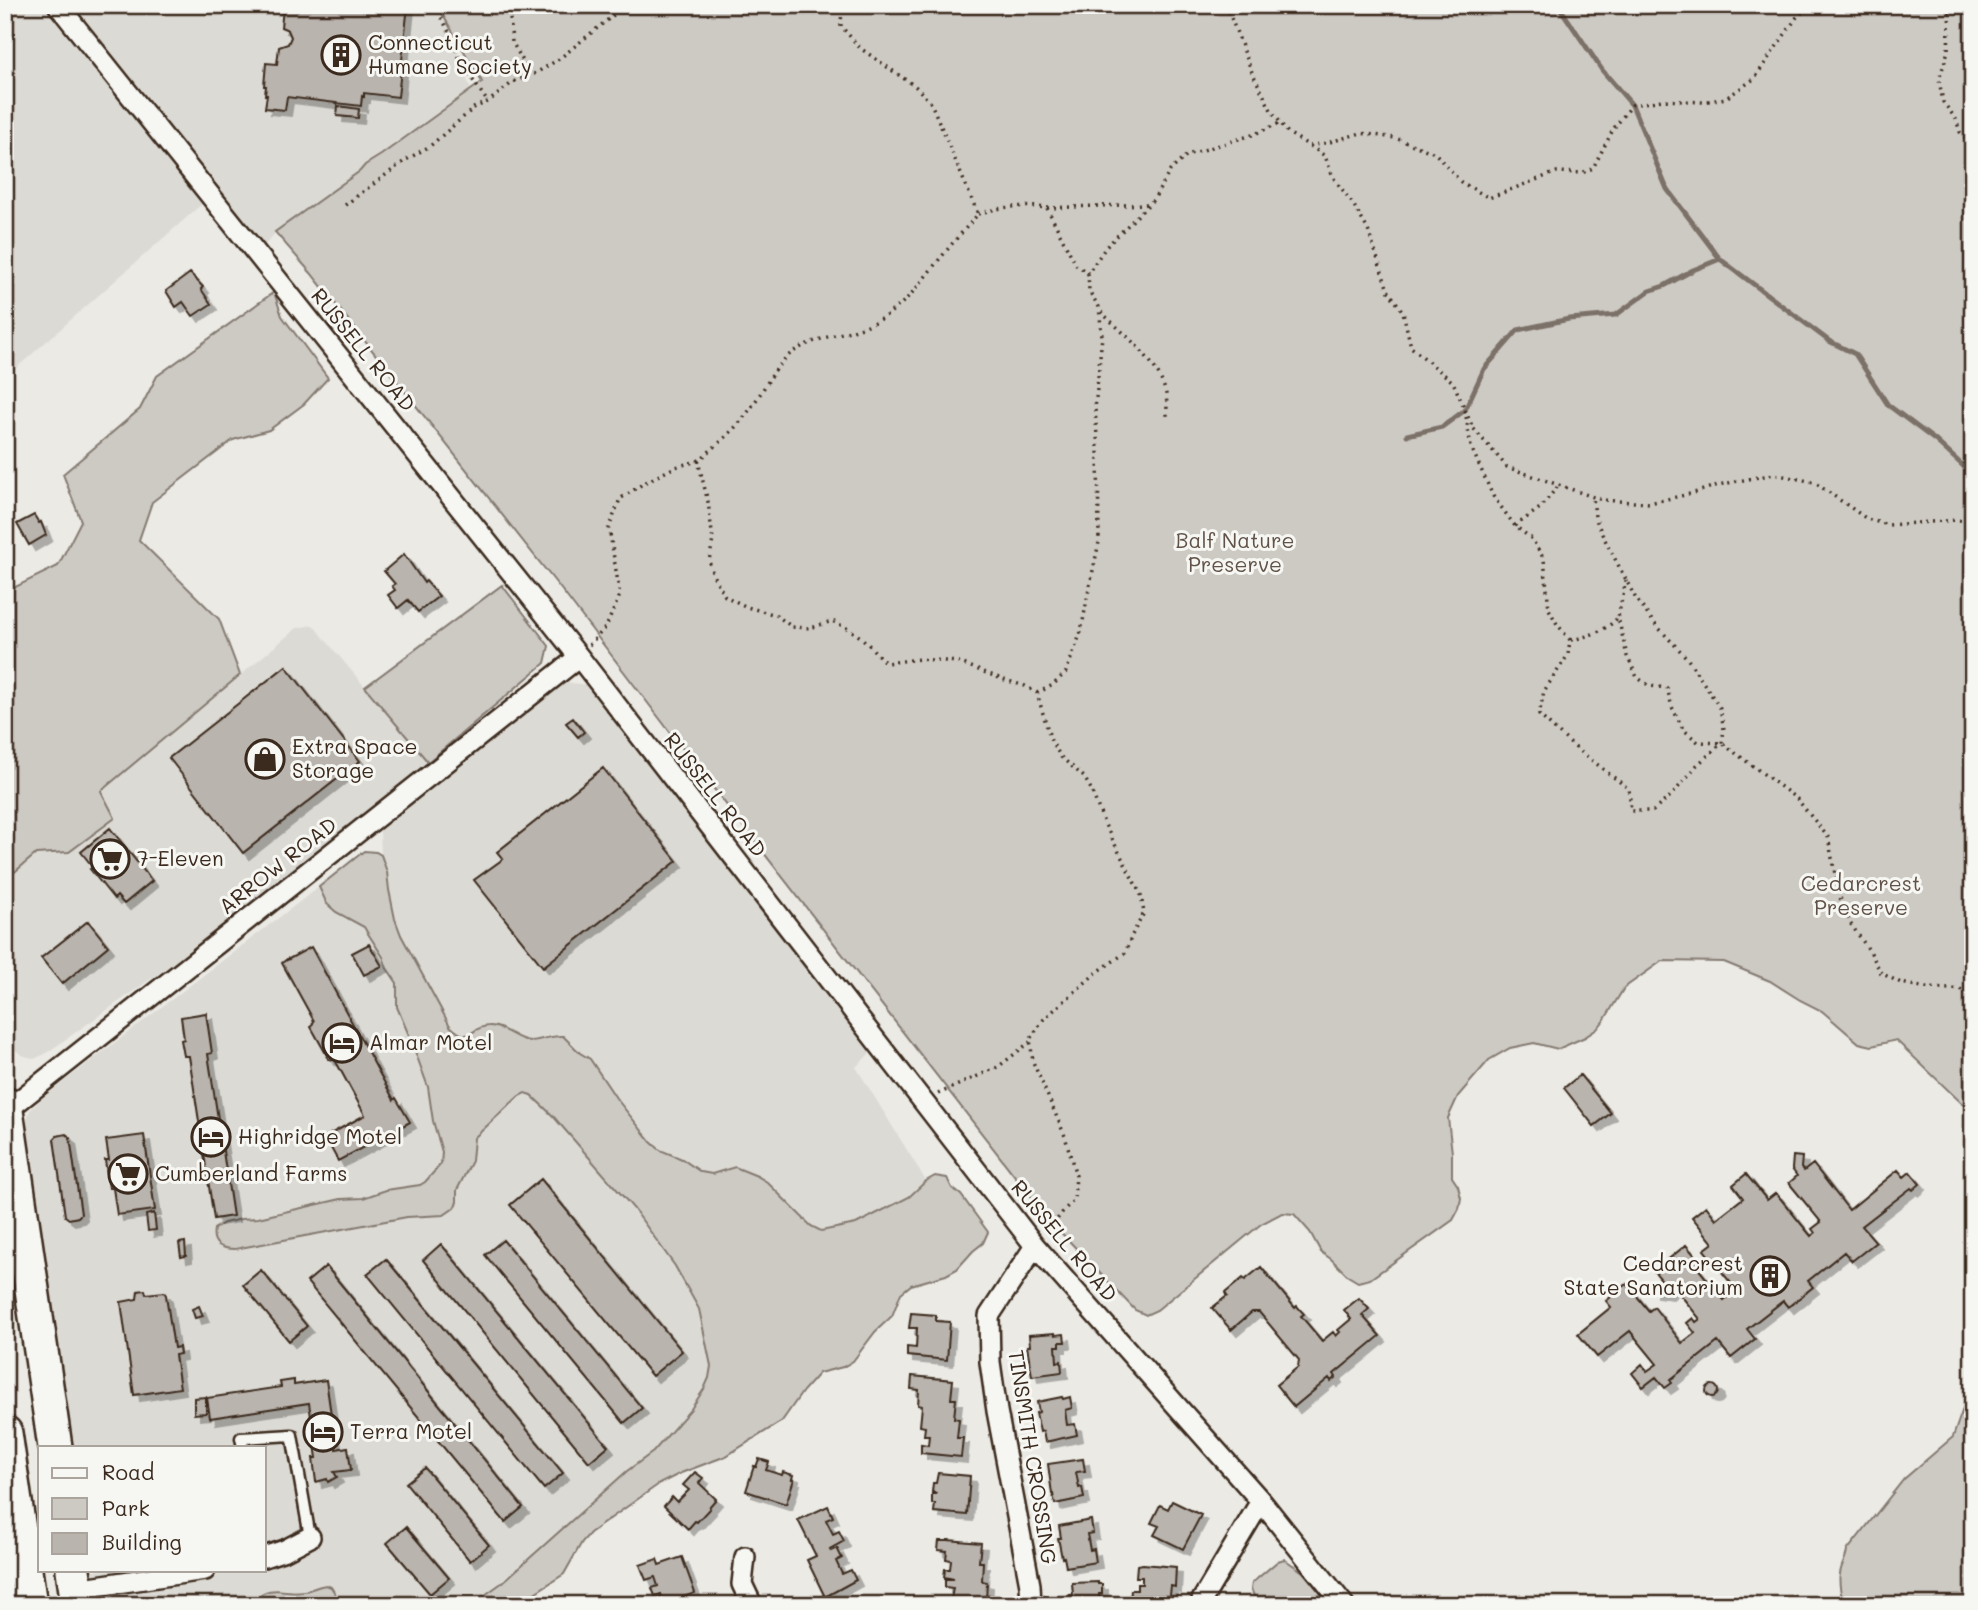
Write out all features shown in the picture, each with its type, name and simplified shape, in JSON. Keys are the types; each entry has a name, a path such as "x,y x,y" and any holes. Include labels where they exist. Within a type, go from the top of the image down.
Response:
{"highway":[{"path":"5,1104 55,1446"},
{"path":"5,1433 30,1605"}],"street":[{"name":"RUSSELL ROAD","path":"58,5 579,657 1035,1246 1261,1501 1344,1605"},
{"name":"ARROW ROAD","path":"6,1111 579,657"},
{"name":"TINSMITH CROSSING","path":"1031,1605 1030,1585 997,1412 990,1362 989,1316 1035,1246"},
{"path":"1203,1605 1202,1600 1261,1501"},
{"path":"266,1556 310,1537"},
{"path":"745,1557 742,1584 752,1605"},
{"path":"75,1588 191,1572"}],"lane":[{"path":"243,1446 241,1438 292,1435 310,1537"}],"path":[{"path":"435,5 462,64 488,102"},
{"path":"509,5 512,42 531,75"},
{"path":"345,205 406,159 430,146 475,107 488,102 513,82 559,59 626,5"},
{"path":"842,5 841,26 860,48 916,87 931,103 978,214"},
{"path":"1226,5 1252,72 1271,110 1287,134 1325,156 1334,177 1368,230 1388,290 1403,312 1411,347 1453,382 1473,428 1507,467 1602,500 1649,503 1774,474 1814,482 1867,519 1888,525 1973,521"},
{"path":"1310,146 1361,133 1395,138 1435,153 1461,182 1489,198 1556,172 1581,173 1593,168 1614,128 1632,105 1662,100 1703,102 1726,97 1754,79 1797,17 1811,5"},
{"path":"1950,5 1948,51 1938,80 1943,102 1956,119 1960,132 1973,146"},
{"path":"1037,693 1053,685 1066,672 1076,648 1082,632 1099,542 1095,409 1102,336 1100,311 1089,291 1088,273 1106,247 1149,204 1170,171 1188,155 1252,135 1280,123"},
{"path":"579,657 606,627 620,595 609,528 620,499 643,483 676,467 698,461 724,440 789,356 819,338 853,331 887,315 919,287 978,214 998,207 1149,204"},
{"path":"1047,208 1076,265 1088,273"},
{"path":"1100,311 1129,338 1155,369 1166,394 1167,416"},
{"path":"1465,410 1471,447 1493,496 1515,526 1532,539 1544,559 1549,609 1570,640 1568,655 1544,691 1539,715 1572,745 1629,789 1631,811 1653,811 1673,794 1697,765 1723,743 1724,729 1720,708 1687,659 1636,599 1602,534 1595,517 1593,497"},
{"path":"698,461 708,502 713,540 709,561 713,575 725,596 747,607 776,615 792,627 811,628 832,621 843,625 865,641 886,663 920,659 958,662 1025,685 1037,693 1051,741 1061,757 1084,777 1141,895 1144,913 1125,953 1096,973 1044,1019 1030,1039 1033,1062 1065,1136 1076,1176 1074,1200 1035,1246"},
{"path":"1515,526 1541,508 1559,485"},
{"path":"1626,580 1618,617 1627,656 1637,677 1651,686 1667,688 1684,729 1698,742 1723,743 1797,799 1828,837 1839,895 1850,923 1871,953 1881,974 1901,983 1926,988 1973,990"},
{"path":"1570,640 1605,628 1618,617"},
{"path":"922,1100 998,1067 1030,1042"}],"shaded area":[{"path":"5,5 42,5 203,203 5,378"},
{"path":"69,5 440,5 471,90 276,232 265,245"},
{"path":"313,625 428,762 206,940 45,1054 34,1059 22,1055 14,1049 5,1006 5,880 36,854 70,852 115,818 101,791 297,628"},
{"path":"564,682 588,685 871,1052 856,1067 926,1181 909,1197 856,1224 821,1231 811,1226 768,1182 735,1167 712,1174 701,1172 682,1159 660,1150 616,1098 590,1059 563,1036 552,1035 529,1041 491,1025 465,1036 450,1026 395,919 387,872 381,855 380,830"},
{"path":"319,887 327,904 336,912 364,927 397,983 397,1007 428,1087 433,1121 442,1152 441,1164 420,1185 258,1218 241,1219 235,1249 407,1217 444,1215 457,1202 457,1190 472,1161 474,1138 525,1093 531,1095 553,1116 634,1209 675,1266 699,1309 711,1366 709,1378 691,1409 653,1452 627,1471 503,1582 471,1605 342,1605 335,1592 315,1587 304,1591 281,1589 255,1600 256,1605 91,1605 86,1572 266,1572 266,1446 69,1446 24,1128 30,1110"}],"green space":[{"name":"Balf Nature Preserve","path":"437,5 1973,5 1973,1114 1896,1040 1872,1046 1859,1043 1822,1011 1770,981 1724,962 1662,961 1624,988 1605,1019 1585,1037 1558,1049 1534,1043 1510,1048 1489,1060 1458,1096 1448,1118 1452,1177 1461,1198 1459,1209 1453,1220 1370,1279 1358,1282 1348,1276 1321,1252 1310,1232 1294,1214 1282,1213 1261,1224 1157,1310 1146,1315 1135,1310 1049,1220 564,593 311,273 275,232 482,82"},
{"path":"274,292 282,316 328,378 304,404 269,430 233,440 152,502 139,540 219,619 240,675 101,791 115,818 69,852 36,854 5,880 5,592 58,566 81,521 63,474 140,409 157,376"},
{"path":"502,585 549,646 545,663 428,762 365,687"},
{"path":"364,851 381,855 401,935 450,1026 457,1032 466,1035 482,1027 494,1026 530,1041 563,1036 590,1059 616,1098 660,1150 682,1159 701,1172 712,1174 735,1167 757,1176 767,1182 811,1226 821,1231 856,1224 909,1197 935,1176 947,1178 988,1232 983,1243 957,1269 911,1285 901,1293 892,1316 875,1332 853,1361 843,1367 819,1373 782,1421 726,1456 659,1484 590,1533 564,1574 533,1594 525,1605 471,1605 503,1582 627,1471 653,1452 691,1409 704,1389 711,1366 699,1309 675,1266 634,1209 553,1116 531,1095 525,1093 474,1138 472,1161 457,1190 457,1202 454,1208 444,1215 407,1217 235,1249 222,1247 216,1242 214,1229 224,1223 420,1185 441,1164 442,1152 433,1121 428,1087 397,1007 397,983 364,927 327,904 319,887"},
{"path":"1973,1390 1973,1605 1844,1605 1839,1578 1847,1551 1904,1479 1953,1437 1966,1400"},
{"path":"1284,1559 1303,1572 1331,1605 1258,1605 1251,1589 1252,1583"},
{"path":"326,1585 331,1587 342,1605 256,1605 255,1600 260,1595 272,1590 298,1592"}],"building":[{"name":"Connecticut Humane Society","path":"273,5 408,5 398,97 364,93 361,106 287,97 285,110 265,108 266,63 277,64 279,47 288,44 291,37 288,30 281,27 283,9 272,8"},
{"path":"338,106 359,109 358,118 337,116"},
{"path":"190,273 203,287 201,289 211,304 193,316 183,302 176,307 166,291"},
{"path":"34,515 39,523 41,522 46,535 29,545 17,524"},
{"path":"404,554 424,583 426,581 439,596 418,612 408,600 398,608 388,595 395,590 392,586 395,584 384,571"},
{"name":"Extra Space Storage","path":"286,666 360,761 243,853 169,758"},
{"path":"573,718 584,732 578,737 566,723"},
{"path":"603,768 677,861 543,967 474,880 503,859 497,852"},
{"name":"7-Eleven","path":"110,828 152,881 124,904 117,896 114,899 90,869 93,867 81,852"},
{"path":"88,921 108,946 62,984 41,958"},
{"path":"369,944 382,966 364,975 352,953"},
{"name":"Almar Motel","path":"311,947 394,1100 396,1098 410,1122 338,1161 325,1137 365,1115 335,1060 329,1059 311,1027 314,1021 282,963"},
{"name":"Highridge Motel","path":"206,1013 212,1053 208,1054 233,1216 214,1219 189,1056 184,1056 181,1040 184,1039 181,1017"},
{"path":"1580,1075 1611,1113 1594,1126 1564,1088"},
{"path":"66,1134 70,1137 81,1214 69,1219 65,1216 54,1139"},
{"name":"Cumberland Farms","path":"144,1135 155,1210 117,1215 113,1188 109,1188 105,1160 109,1160 106,1140"},
{"name":"Cedarcrest State Sanatorium","path":"1793,1156 1802,1157 1801,1168 1804,1171 1813,1164 1849,1210 1898,1170 1904,1177 1910,1172 1920,1184 1862,1226 1876,1242 1852,1261 1844,1252 1808,1281 1813,1287 1788,1307 1783,1301 1747,1329 1755,1339 1731,1358 1718,1342 1670,1380 1672,1383 1665,1388 1656,1377 1643,1387 1632,1373 1642,1364 1647,1371 1657,1364 1630,1331 1597,1357 1578,1334 1611,1307 1606,1301 1627,1284 1649,1311 1654,1307 1682,1343 1695,1333 1687,1323 1693,1318 1696,1322 1700,1319 1674,1287 1667,1293 1651,1291 1652,1282 1664,1283 1654,1271 1686,1245 1697,1258 1692,1261 1724,1300 1732,1293 1735,1297 1739,1293 1704,1250 1713,1243 1692,1217 1706,1206 1716,1219 1743,1198 1733,1185 1746,1174 1767,1200 1776,1193 1811,1236 1815,1233 1812,1229 1821,1222 1789,1183 1797,1176 1792,1169"},
{"path":"541,1179 682,1351 652,1376 510,1205"},
{"path":"154,1213 156,1230 148,1231 146,1215"},
{"path":"503,1240 642,1408 624,1423 485,1255"},
{"path":"185,1242 186,1256 181,1257 179,1243"},
{"path":"441,1244 608,1446 589,1462 423,1260"},
{"path":"386,1259 563,1473 544,1489 367,1274"},
{"path":"326,1266 523,1507 505,1522 307,1282"},
{"path":"1261,1267 1295,1308 1297,1306 1304,1314 1301,1316 1322,1341 1333,1332 1336,1336 1340,1332 1338,1330 1351,1319 1344,1310 1359,1298 1369,1309 1362,1315 1380,1336 1334,1374 1336,1377 1331,1381 1329,1378 1294,1407 1276,1385 1298,1367 1299,1360 1259,1312 1252,1312 1231,1330 1212,1308 1227,1296 1225,1293"},
{"path":"261,1270 307,1326 289,1341 243,1285"},
{"path":"145,1290 146,1294 164,1292 166,1295 174,1348 179,1347 180,1354 175,1355 180,1388 134,1395 121,1302 137,1299 138,1291"},
{"path":"199,1306 203,1316 195,1318 192,1309"},
{"path":"911,1313 936,1315 936,1321 950,1322 947,1360 907,1356 907,1347 916,1348 917,1328 909,1328"},
{"path":"1064,1334 1065,1342 1056,1346 1057,1362 1061,1361 1062,1372 1032,1376 1027,1346 1030,1346 1029,1335"},
{"path":"912,1376 953,1380 951,1399 956,1399 954,1418 959,1419 957,1438 963,1438 961,1457 921,1453 921,1444 928,1445 929,1435 924,1435 925,1427 920,1426 922,1406 918,1405 919,1390 911,1389"},
{"name":"Terra Motel","path":"294,1380 294,1385 326,1380 336,1449 348,1447 351,1470 334,1472 337,1477 328,1482 327,1479 316,1482 313,1458 317,1458 309,1403 210,1418 207,1398 281,1387 280,1382"},
{"path":"1712,1385 1718,1391 1712,1397 1706,1391"},
{"path":"206,1397 206,1413 194,1414 194,1398"},
{"path":"1070,1397 1072,1408 1065,1410 1067,1425 1075,1424 1077,1435 1045,1442 1036,1413 1039,1412 1037,1402"},
{"path":"759,1459 769,1462 766,1470 793,1475 786,1504 746,1491"},
{"path":"1083,1459 1085,1471 1076,1472 1084,1498 1055,1504 1048,1464"},
{"path":"425,1468 489,1545 470,1561 406,1483"},
{"path":"695,1472 703,1478 699,1483 716,1499 688,1529 664,1506 672,1497 677,1502 689,1490 683,1485"},
{"path":"938,1473 970,1476 967,1515 934,1512 932,1494 936,1493 932,1492"},
{"path":"1172,1501 1201,1515 1183,1549 1154,1535 1159,1526 1151,1523 1160,1505 1168,1509"},
{"path":"828,1506 833,1517 826,1520 833,1534 839,1531 844,1541 830,1549 831,1551 837,1548 842,1558 836,1561 842,1574 851,1570 856,1580 825,1597 807,1560 816,1556 798,1520"},
{"path":"1091,1520 1093,1533 1087,1534 1096,1562 1066,1567 1058,1538 1061,1538 1059,1526"},
{"path":"406,1527 449,1578 430,1594 387,1543"},
{"path":"939,1541 981,1543 979,1562 983,1562 982,1581 987,1582 986,1601 990,1601 990,1605 950,1605 953,1588 945,1587 945,1579 954,1579 944,1577 945,1569 950,1569 951,1560 946,1559 947,1551 938,1550"},
{"path":"682,1557 695,1593 664,1604 661,1594 655,1596 652,1588 658,1586 655,1577 646,1580 640,1565 657,1559 659,1565"},
{"path":"1137,1565 1176,1567 1175,1587 1171,1586 1169,1605 1134,1605 1137,1603 1130,1601 1131,1590 1137,1590 1137,1584 1142,1584 1142,1577 1136,1577"},
{"path":"1072,1583 1102,1584 1099,1605 1071,1605"},
{"path":"197,1600 198,1605 163,1605"}],"waterway":[{"path":"1558,5 1602,70 1632,105 1667,189 1720,259 1829,341 1855,354 1888,405 1936,441 1973,475"},
{"path":"1407,435 1442,427 1465,410 1484,369 1518,330 1569,319 1616,315 1649,291 1720,259"}],"place":[{"name":"Connecticut Humane Society","path":"341,55"},
{"name":"Extra Space Storage","path":"265,759"},
{"name":"7-Eleven","path":"110,859"},
{"name":"Almar Motel","path":"342,1043"},
{"name":"Highridge Motel","path":"211,1137"},
{"name":"Cumberland Farms","path":"128,1174"},
{"name":"Cedarcrest State Sanatorium","path":"1770,1276"},
{"name":"Terra Motel","path":"323,1432"}],"park label":[{"name":"Cedarcrest Preserve","path":"1861,896"}]}
